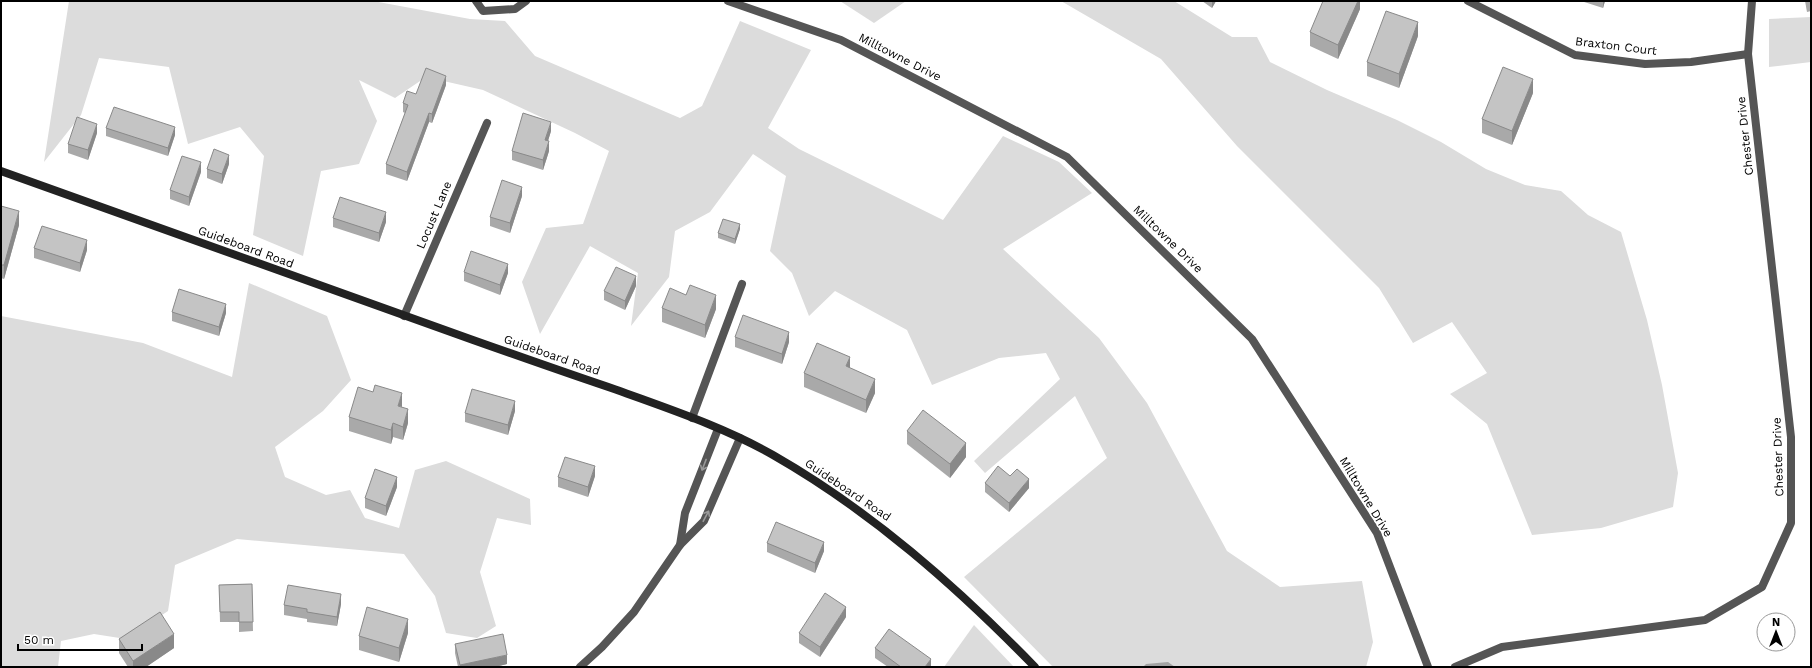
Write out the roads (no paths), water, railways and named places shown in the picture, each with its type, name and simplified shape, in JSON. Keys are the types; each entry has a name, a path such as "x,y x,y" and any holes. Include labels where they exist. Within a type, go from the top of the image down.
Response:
{"street":[{"path":"476,1 483,11 515,9 526,1"},
{"name":"Milltowne Drive","path":"728,1 841,40 1067,157 1252,339 1377,534 1428,667"},
{"name":"Braxton Court","path":"1468,1 1575,55 1646,64 1691,62 1748,54"},
{"name":"Chester Drive","path":"1455,667 1502,648 1705,620 1762,587 1791,523 1791,437 1748,54 1752,1"},
{"name":"Locust Lane","path":"404,316 487,123"},
{"name":"Guideboard Road","path":"1,171 404,316 662,406 740,438 772,455 832,492 893,535 928,565 1035,667"},
{"path":"692,418 742,284"},
{"path":"680,545 685,513 718,428"},
{"path":"580,667 602,648 634,612 680,545 704,520 740,438"}]}
